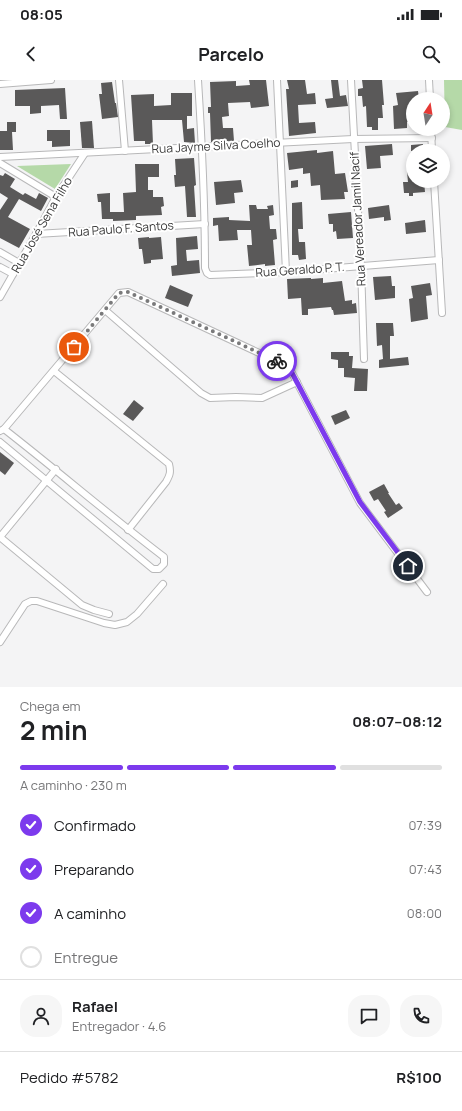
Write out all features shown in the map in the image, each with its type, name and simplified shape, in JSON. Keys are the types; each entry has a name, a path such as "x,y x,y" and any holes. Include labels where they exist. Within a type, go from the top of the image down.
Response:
{"street":[{"path":"0,84 52,80"},
{"path":"119,80 125,151"},
{"path":"198,80 205,224"},
{"path":"277,80 286,272"},
{"name":"Rua Vereador Jamil Nacif","path":"351,80 361,266 364,359"},
{"path":"429,80 430,92"},
{"path":"432,138 432,144"},
{"name":"Rua Jayme Silva Coelho","path":"0,157 85,154 281,142 432,138"},
{"name":"Rua José Sena Filho","path":"0,297 56,197 85,154"},
{"path":"0,163 56,197"},
{"path":"434,188 442,313"},
{"name":"Rua Geraldo P. T.","path":"205,224 204,268 207,273 210,274 286,272 439,260"},
{"name":"Rua Paulo F. Santos","path":"36,234 205,224"},
{"path":"0,252 19,263"},
{"path":"0,266 13,274"},
{"path":"0,442 153,569 159,569 162,567 164,564 164,557 128,530 56,469 2,430 54,371 119,293 128,292 285,366 291,371 360,502 427,592"},
{"path":"105,310 201,393 210,398 262,398 297,382"},
{"path":"54,371 169,464 170,475 166,482 128,530"},
{"path":"56,469 0,537 82,605 109,614"},
{"path":"0,642 25,604 31,601 37,600 104,623 115,625 127,622 137,614 163,584"}],"green space":[{"path":"444,80 462,80 462,130 450,128 450,92 444,92"},
{"path":"71,164 55,189 17,166"}],"building":[{"path":"249,80 266,80 269,106 251,108 250,102 228,103 229,116 222,117 223,128 233,128 234,141 211,142 210,113 208,113 208,107 211,107 210,82 236,81 236,86 250,85"},
{"path":"287,80 305,80 307,94 315,93 316,104 298,105 299,123 315,122 316,133 289,136 286,89 289,89"},
{"path":"331,80 338,80 340,96 346,95 348,106 327,108 325,99 333,98"},
{"path":"362,80 382,80 384,105 382,105 383,118 378,118 378,130 372,130 372,127 367,127 366,106 363,107 362,96 358,96 358,89 363,88"},
{"path":"112,82 118,117 102,119 99,94 102,94 101,83"},
{"path":"65,88 67,119 60,119 59,105 41,106 41,113 30,114 30,106 15,106 15,90"},
{"path":"406,92 406,128 394,129 393,106 398,105 396,93"},
{"path":"171,93 192,93 192,116 187,116 187,129 194,128 195,143 184,142 182,120 152,120 153,144 145,144 145,141 134,141 131,95 154,94 154,106 171,105"},
{"path":"92,121 94,148 82,148 80,122"},
{"path":"7,122 16,122 16,132 12,132 13,150 0,150 0,131 7,131"},
{"path":"47,130 70,130 70,146 52,147 52,141 47,141"},
{"path":"392,144 393,155 380,156 381,168 367,169 365,146"},
{"path":"317,150 317,153 333,151 335,174 345,173 348,192 344,192 345,199 321,200 320,185 311,186 310,173 303,174 303,168 289,170 287,153"},
{"path":"194,158 196,217 187,217 185,186 175,187 175,159"},
{"path":"135,164 159,164 159,177 148,177 148,190 153,190 153,197 163,197 164,206 161,207 162,215 136,216 136,220 113,221 113,219 102,219 101,202 98,202 97,194 110,193 110,212 124,212 123,193 136,192"},
{"path":"5,173 15,179 10,187 23,195 25,193 36,199 39,193 48,198 41,211 19,199 8,217 30,229 19,248 0,238 0,210 8,198 0,193 0,175 3,176"},
{"path":"241,180 243,192 234,193 235,203 216,205 214,182"},
{"path":"298,180 298,187 291,188 291,181"},
{"path":"403,182 406,182 406,188 425,188 425,192 413,193 413,196 409,196 409,193 404,193"},
{"path":"302,202 303,229 298,229 299,242 305,242 306,259 299,260 298,255 292,255 292,203"},
{"path":"249,205 256,205 257,209 268,209 267,206 273,205 274,215 269,216 270,229 276,229 277,239 273,240 275,265 265,266 265,264 249,266 247,245 252,245 251,230 237,230 238,240 219,241 218,225 213,226 213,218 229,217 229,220 250,221"},
{"path":"389,205 391,220 384,221 384,217 369,219 368,208"},
{"path":"351,212 353,238 337,239 336,231 333,232 333,224 329,224 328,214"},
{"path":"425,220 426,232 406,234 405,223"},
{"path":"197,236 198,249 186,250 187,261 199,260 200,273 172,276 171,266 177,265 176,238"},
{"path":"161,237 163,259 151,260 151,263 144,264 142,249 139,249 138,238"},
{"path":"391,276 392,286 395,286 395,298 375,300 373,277"},
{"path":"323,278 323,283 342,281 345,301 352,300 352,304 356,303 357,313 334,315 331,307 308,309 308,315 302,315 301,298 288,299 287,279"},
{"path":"430,283 432,295 426,296 428,319 411,322 409,299 413,298 411,286"},
{"path":"170,285 193,295 188,307 165,298"},
{"path":"376,323 393,323 394,336 390,336 390,359 408,357 409,365 379,368 379,360 383,359 382,345 377,346"},
{"path":"331,352 349,352 349,356 353,356 352,368 368,369 367,391 354,391 355,378 344,377 344,368 338,368 338,360 331,359"},
{"path":"134,400 144,408 133,421 123,414"},
{"path":"346,410 350,418 335,425 331,416"},
{"path":"0,452 14,463 5,475 0,471"},
{"path":"384,484 396,505 399,503 403,508 388,518 384,512 386,511 378,499 374,501 369,492"}],"way so far":[{"path":"74,347 119,293 128,292 277,361"}],"route":[{"path":"277,361 291,371 360,502 408,566"}]}
